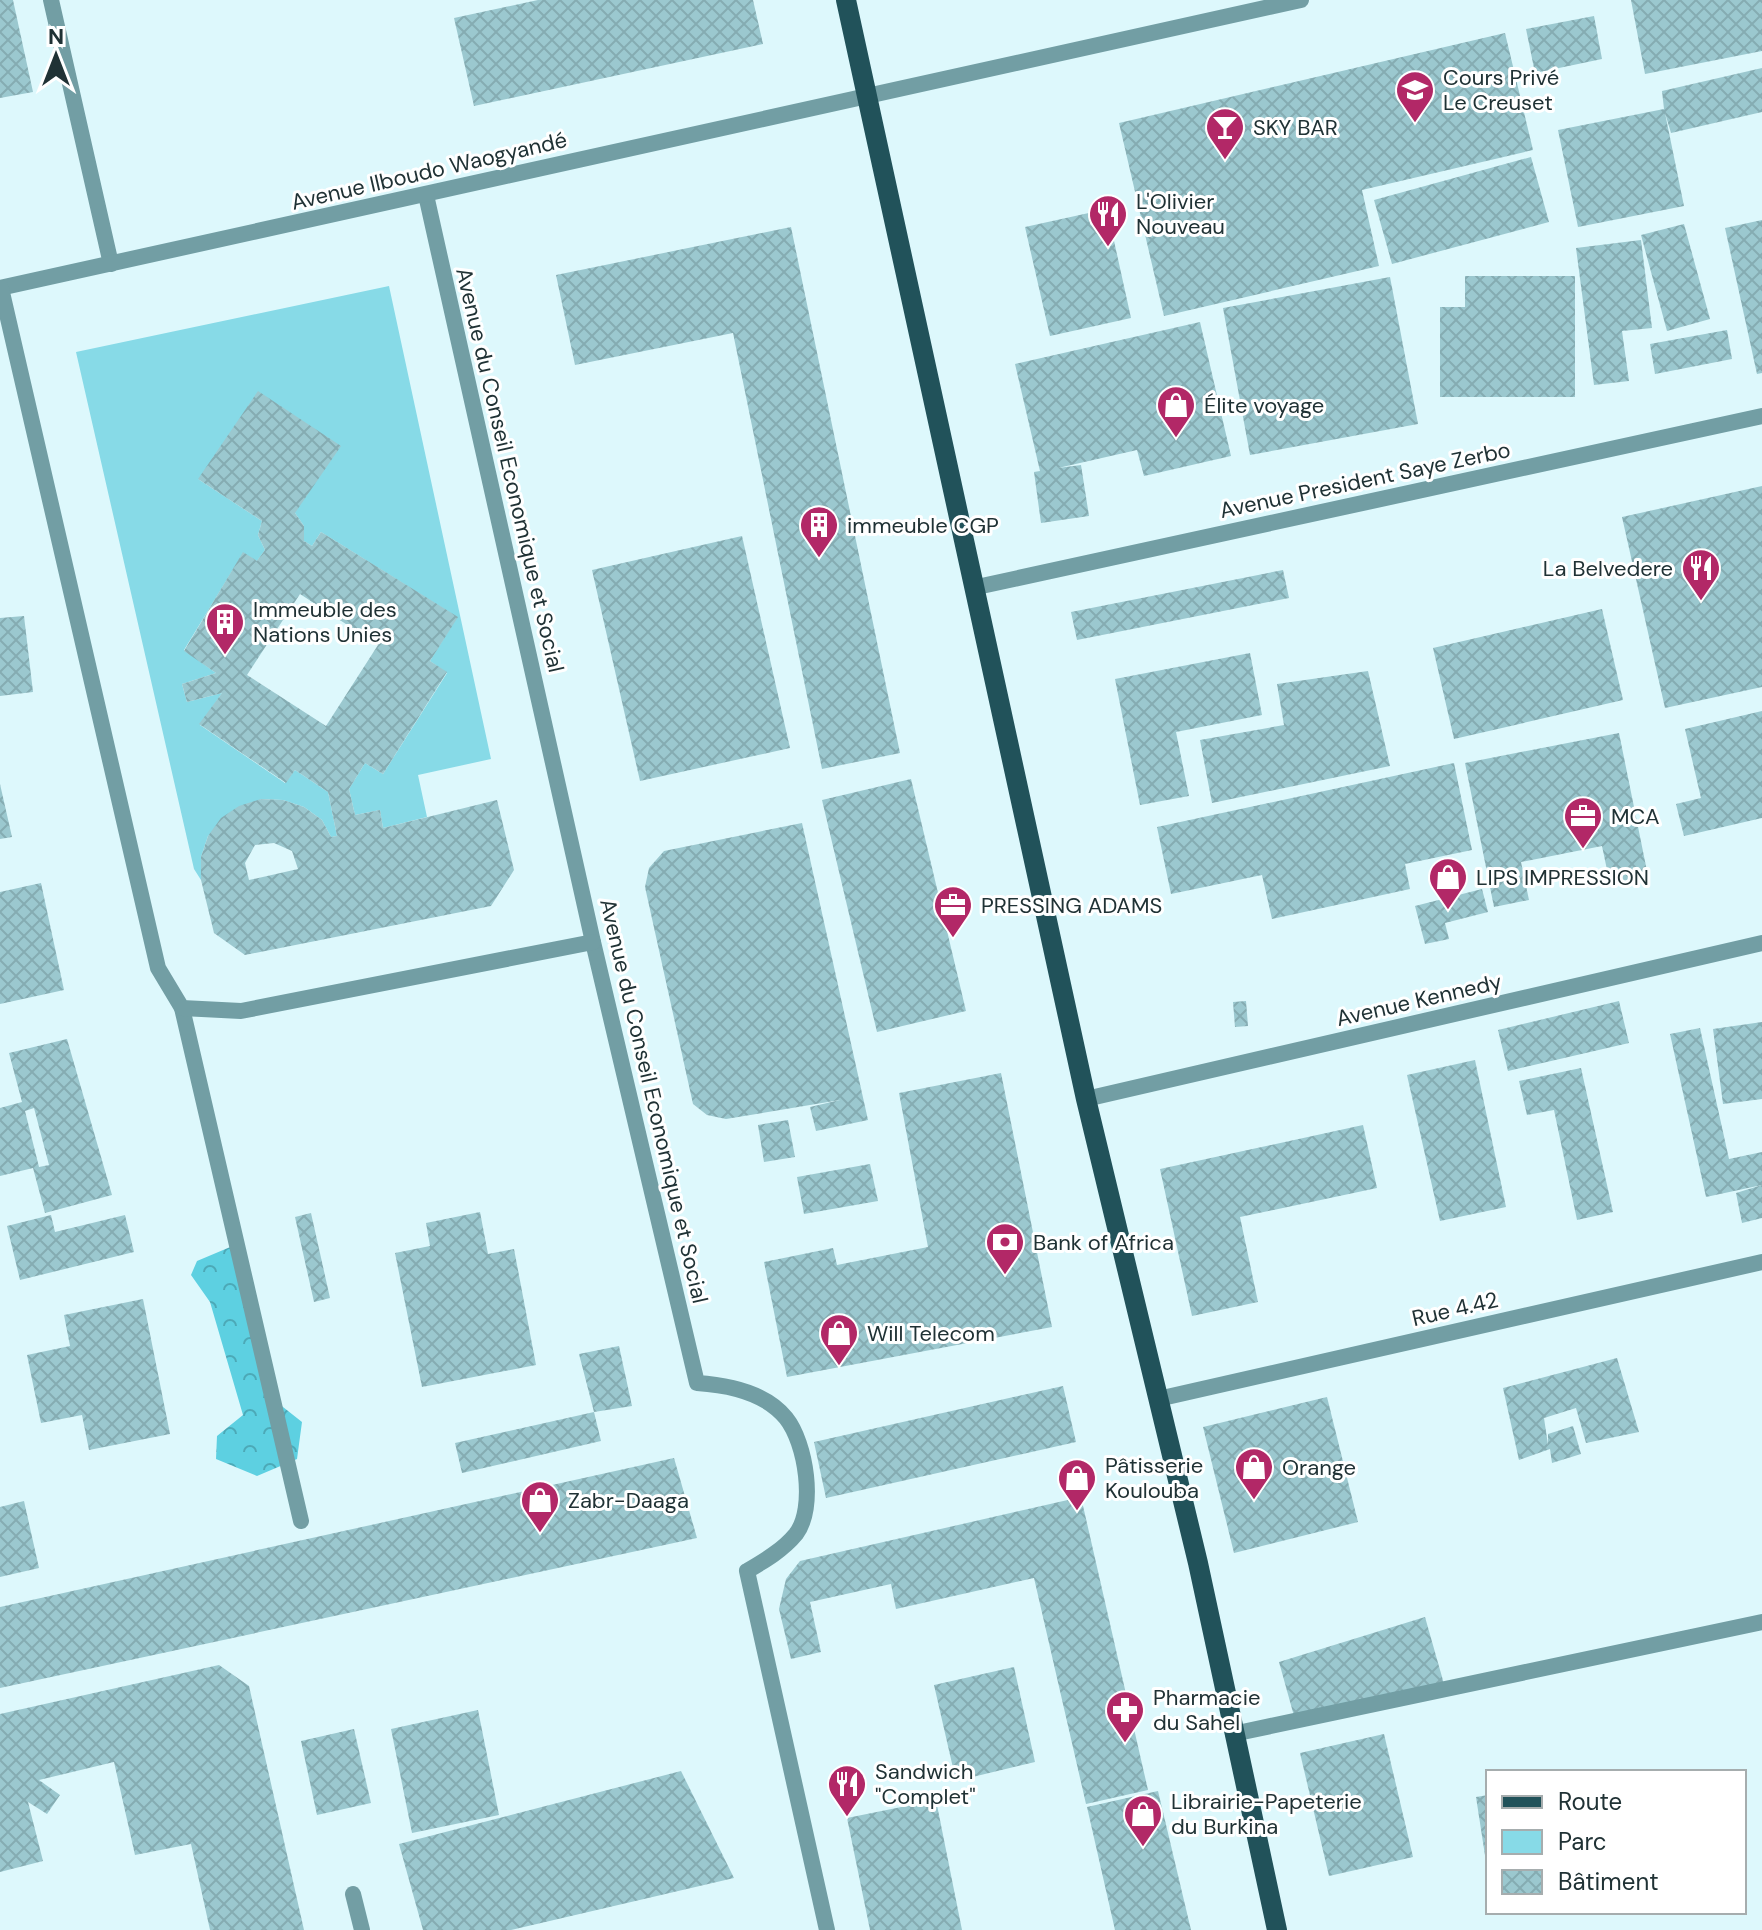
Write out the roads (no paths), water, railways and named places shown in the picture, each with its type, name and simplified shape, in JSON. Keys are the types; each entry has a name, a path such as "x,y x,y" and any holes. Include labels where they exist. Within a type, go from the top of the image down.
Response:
{"main road":[{"path":"846,0 977,587 1086,1099 1198,1563 1277,1930"}],"street":[{"path":"51,0 111,264"},
{"name":"Avenue Ilboudo Waogyandé","path":"0,288 1301,0"},
{"name":"Avenue du Conseil Economique et Social","path":"426,195 593,942 697,1383 733,1386 760,1399 785,1417 800,1443 808,1494 797,1533 768,1560 747,1571 827,1930"},
{"path":"0,288 158,968 182,1008 301,1521"},
{"name":"Avenue President Saye Zerbo","path":"977,587 1762,416"},
{"path":"182,1008 241,1011 593,942"},
{"name":"Avenue Kennedy","path":"1086,1099 1762,943"},
{"name":"Rue 4.42","path":"1158,1399 1762,1262"},
{"path":"1233,1734 1762,1622"},
{"path":"353,1894 362,1930"}],"place":[{"name":"Cours Privé Le Creuset","path":"1415,124"},
{"name":"SKY BAR","path":"1225,161"},
{"name":"L'Olivier Nouveau","path":"1108,248"},
{"name":"Élite voyage","path":"1176,439"},
{"name":"immeuble CGP","path":"819,559"},
{"name":"La Belvedere","path":"1701,602"},
{"name":"Immeuble des Nations Unies","path":"225,656"},
{"name":"MCA","path":"1583,850"},
{"name":"LIPS IMPRESSION","path":"1448,911"},
{"name":"PRESSING ADAMS","path":"953,939"},
{"name":"Bank of Africa","path":"1005,1276"},
{"name":"Will Telecom","path":"839,1367"},
{"name":"Orange","path":"1254,1501"},
{"name":"Pâtisserie Koulouba","path":"1077,1512"},
{"name":"Zabr-Daaga","path":"540,1534"},
{"name":"Pharmacie du Sahel","path":"1125,1744"},
{"name":"Sandwich \"Complet\"","path":"847,1818"},
{"name":"Librairie-Papeterie du Burkina","path":"1143,1848"}]}
